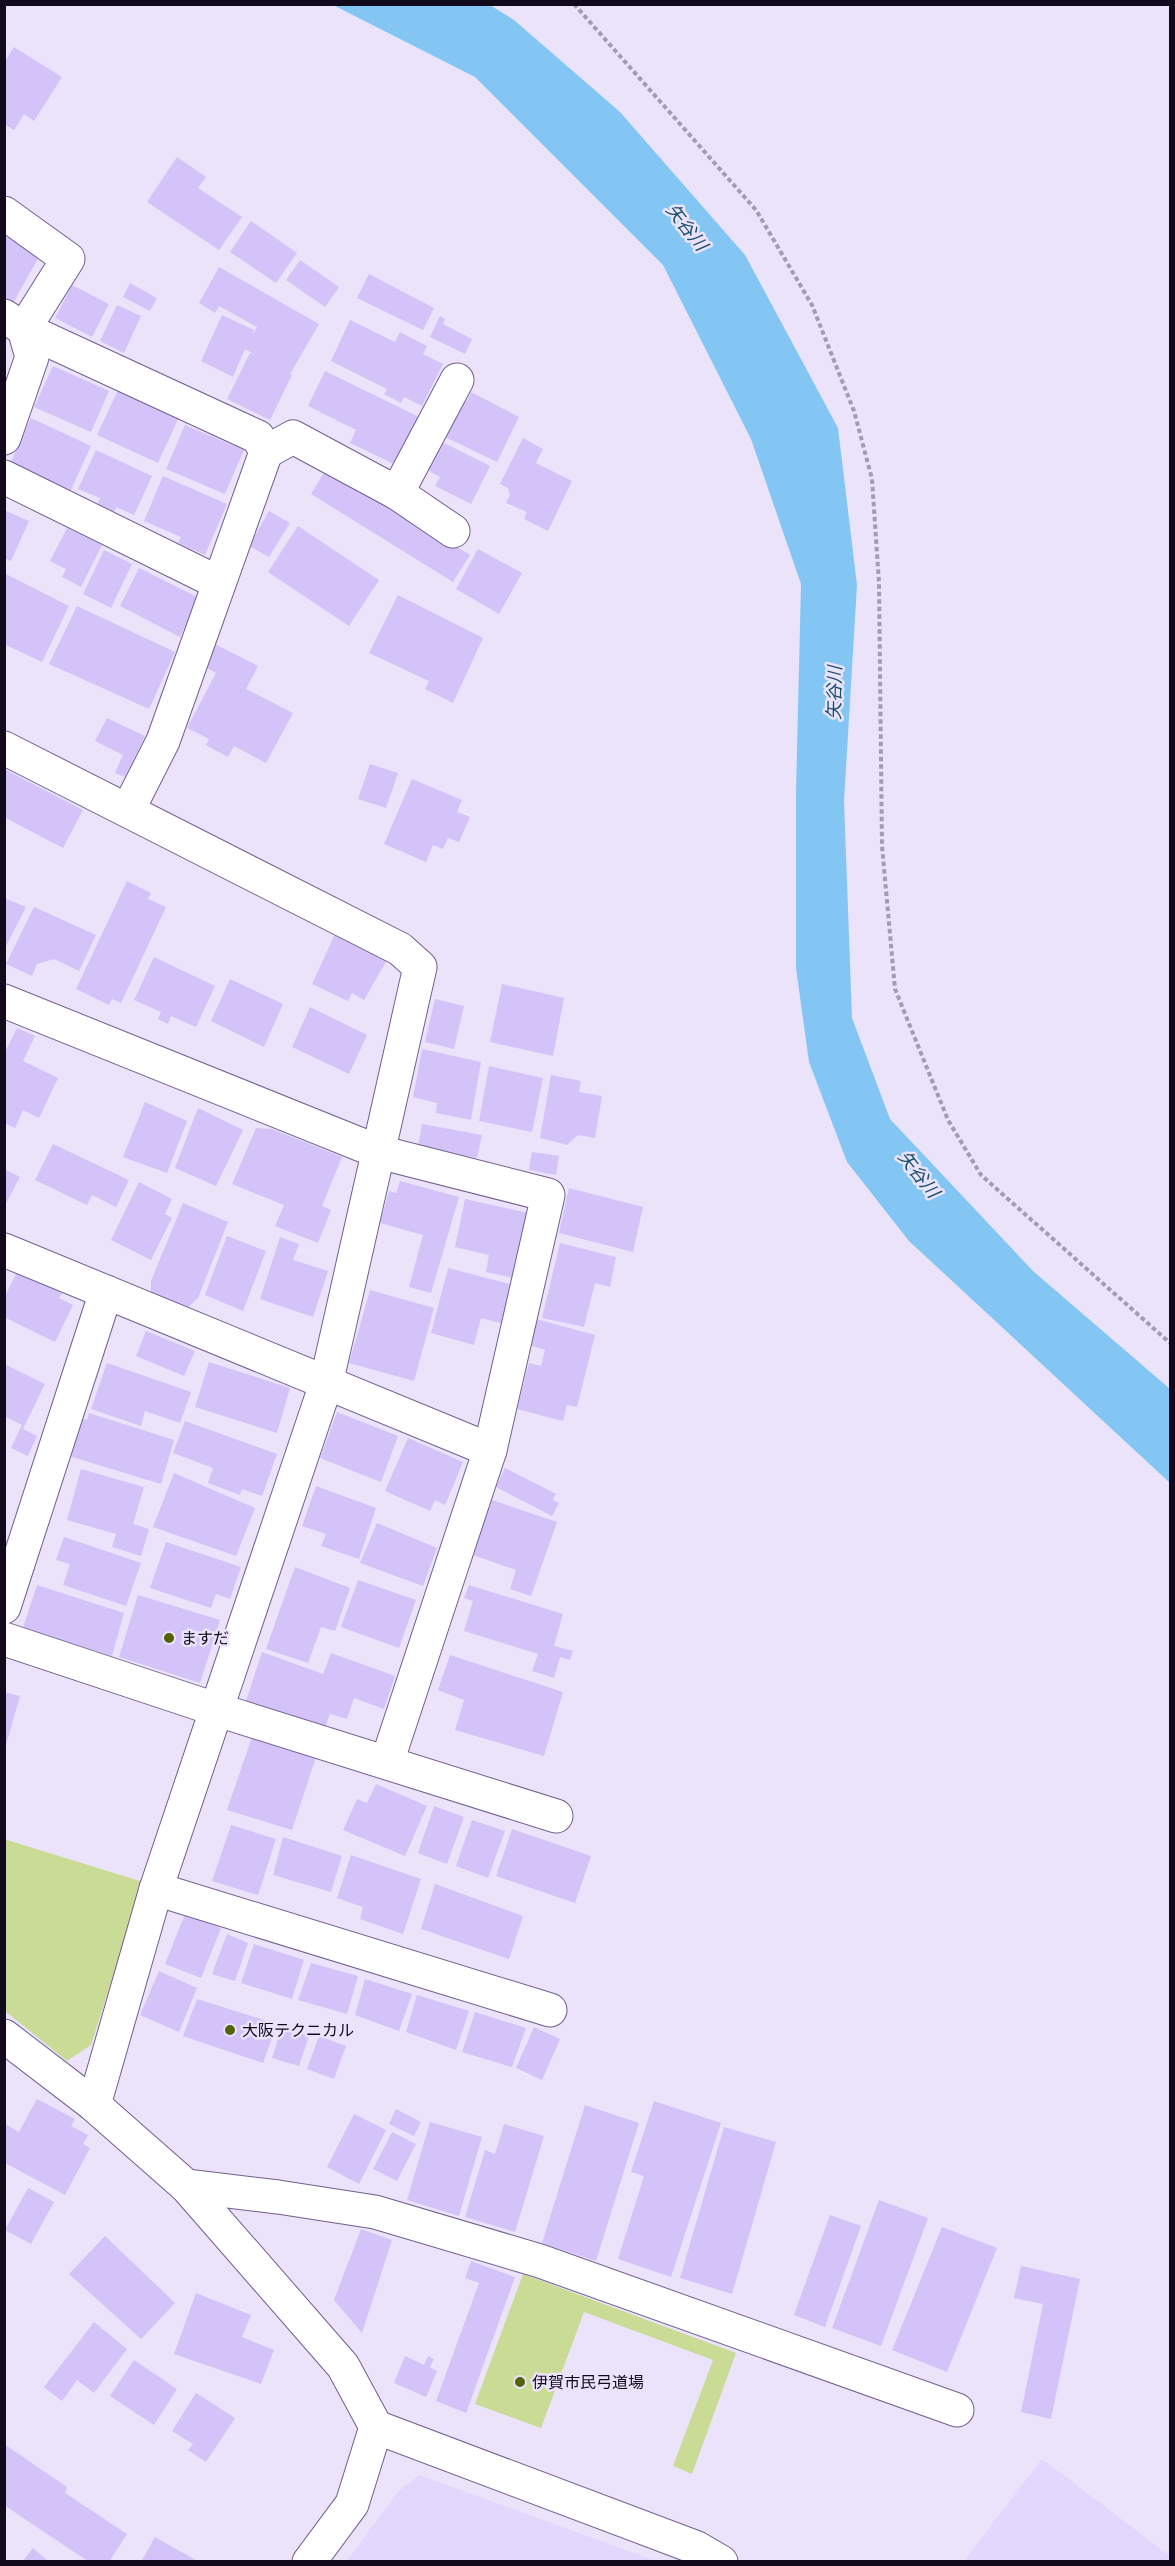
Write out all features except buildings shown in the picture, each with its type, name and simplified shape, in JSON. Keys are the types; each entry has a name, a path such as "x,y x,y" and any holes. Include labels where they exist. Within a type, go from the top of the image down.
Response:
{"street":[{"path":"4,213 68,259 14,322"},
{"path":"4,438 32,357 14,322"},
{"path":"14,322 258,437 266,452"},
{"path":"397,494 457,380"},
{"path":"128,810 163,741 266,452 293,437 397,494 453,531"},
{"path":"4,477 219,583"},
{"path":"4,748 400,950 420,967 326,1384 156,1889 94,2105"},
{"path":"4,1001 378,1152 548,1195 490,1450 387,1762"},
{"path":"4,1250 490,1450"},
{"path":"4,1606 106,1292"},
{"path":"4,1639 215,1709 556,1816"},
{"path":"156,1889 550,2010"},
{"path":"4,2036 94,2105 186,2186 343,2366 376,2427 697,2548 721,2562"},
{"path":"186,2186 375,2212 540,2260 957,2410"},
{"path":"309,2562 352,2504 376,2427"}],"path":[{"path":"573,4 756,210 812,305 854,411 872,479 879,583 882,846 895,989 948,1120 981,1175 1170,1343"}],"shaded area":[{"path":"1042,2459 1170,2556 1170,2561 964,2561"},
{"path":"419,2475 656,2561 347,2561 398,2492"}],"green space":[{"path":"4,1839 143,1882 91,2045 67,2061 5,2011"},
{"name":"伊賀市民弓道場","path":"523,2274 736,2353 692,2474 673,2466 713,2360 584,2312 541,2428 475,2404"}],"water":[{"name":"矢谷川","path":"333,5 490,5 514,20 620,112 745,255 838,428 857,585 844,801 852,1018 890,1119 1033,1271 1170,1389 1170,1483 909,1241 847,1162 809,1062 796,968 796,793 801,584 751,439 663,265 475,77"}],"place":[{"name":"ますだ","path":"169,1638"},
{"name":"大阪テクニカル","path":"230,2030"},
{"name":"伊賀市民弓道場","path":"520,2382"}]}
